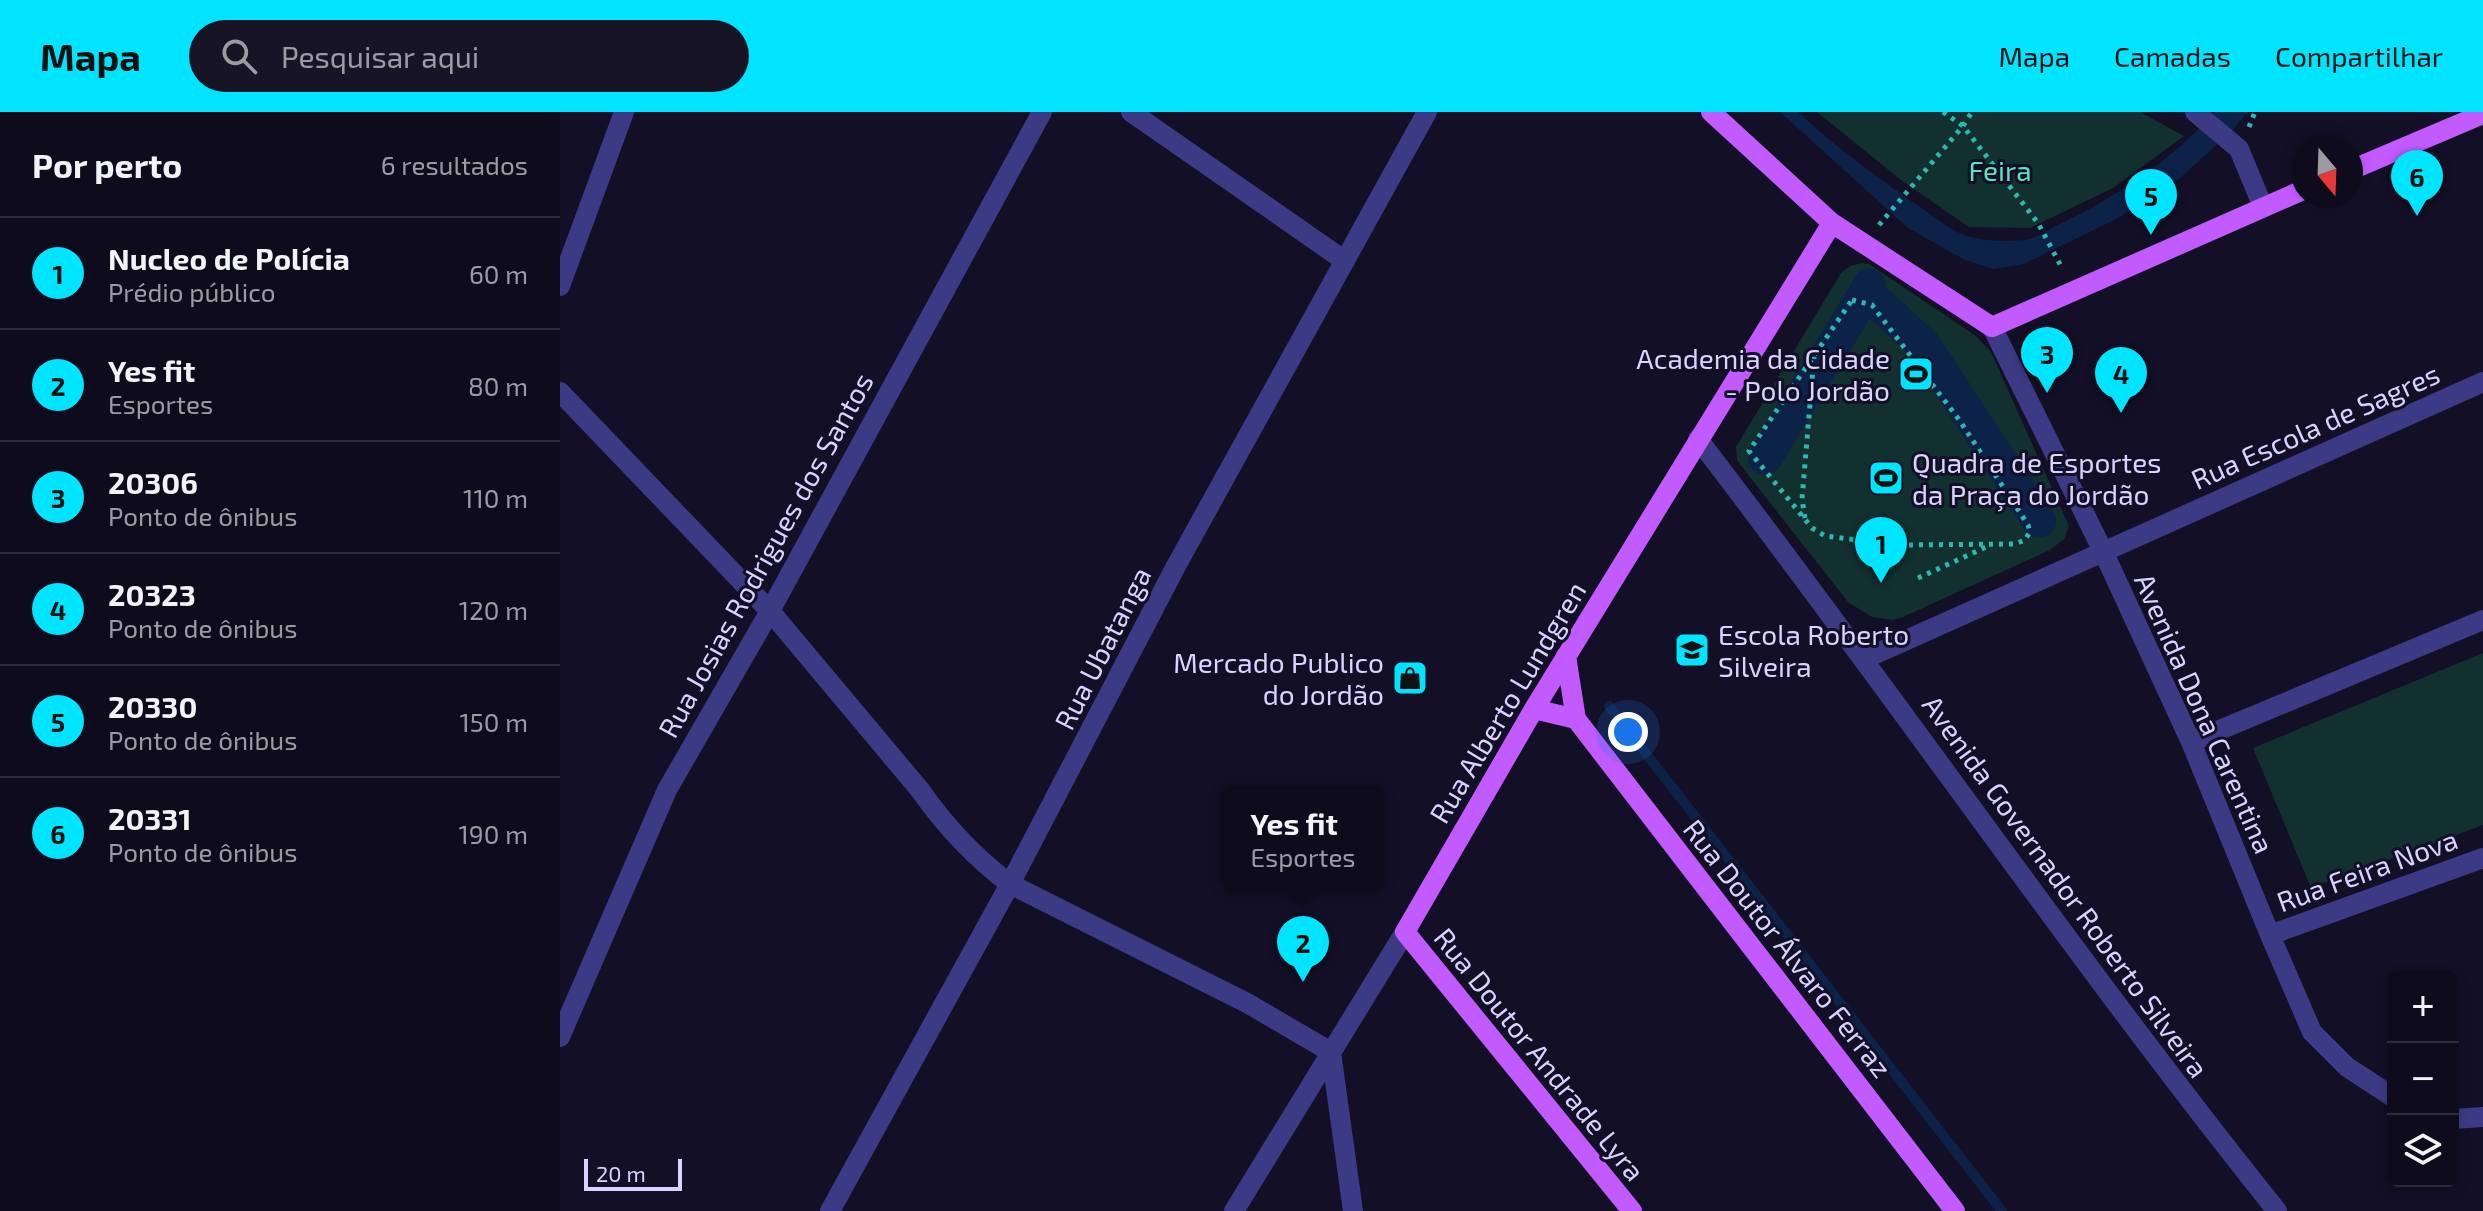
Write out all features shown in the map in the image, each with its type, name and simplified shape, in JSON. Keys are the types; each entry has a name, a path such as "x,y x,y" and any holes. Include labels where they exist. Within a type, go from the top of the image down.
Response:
{"main road":[{"path":"1711,112 1832,223 1992,327 2291,195"},
{"path":"2363,165 2483,114"},
{"name":"Rua Alberto Lundgren","path":"1405,932 1534,709 1832,223"},
{"name":"Rua Doutor Álvaro Ferraz","path":"1566,656 1576,719 1955,1211"},
{"path":"1534,709 1576,719"},
{"name":"Rua Doutor Andrade Lyra","path":"1405,932 1632,1211"}],"street":[{"path":"560,286 624,112"},
{"name":"Rua Josias Rodrigues dos Santos","path":"560,1037 667,790 770,611 1042,112"},
{"path":"1131,112 1345,261"},
{"name":"Rua Ubatanga","path":"830,1211 1010,884 1176,566 1427,112"},
{"path":"2195,112 2236,145 2263,207"},
{"name":"Avenida Dona Carentina","path":"1992,327 2103,551 2191,742 2312,1032 2347,1067 2387,1093"},
{"name":"Rua Escola de Sagres","path":"1864,659 2483,382"},
{"path":"560,392 770,611 965,847 1010,884 1247,1003 1331,1052 1353,1211"},
{"name":"Avenida Governador Roberto Silveira","path":"1698,439 2153,1052 2277,1211"},
{"path":"2191,742 2483,620"},
{"name":"Rua Feira Nova","path":"2270,935 2483,858"},
{"name":"Rua Alberto Lundgren","path":"1234,1211 1405,932"},
{"path":"2459,1119 2483,1117"}],"path":[{"path":"1943,112 1963,126 2038,223 2058,259"},
{"path":"1884,219 1972,112"},
{"path":"1852,300 1872,305 1960,421 2028,525 2030,532 2025,540 2015,544 1990,545 1899,545 1825,536 1812,528 1749,451 1852,300"},
{"path":"1806,519 1802,499 1814,356"},
{"path":"1918,578 1990,545"}],"green space":[{"name":"Feira","path":"1817,112 2140,112 2184,136 2113,188 2030,228 1969,227 1901,180"},
{"path":"1869,264 1976,336 1991,352 2069,526 2064,539 2050,550 1893,620 1872,617 1848,602 1737,460 1736,447 1841,273 1850,266"},
{"path":"2483,653 2483,825 2311,888 2253,748"}],"water":[{"path":"1780,112 1798,112 1859,163 1952,229 1970,237 2004,241 2038,236 2122,190 2180,146 2215,112 2247,112 2234,129 2178,180 2118,218 2024,264 1993,269 1965,260 1908,228"}],"waterway":[{"path":"1869,286 1866,292 1924,345 2039,521"},
{"path":"1765,458 1866,292"},
{"path":"1609,706 2002,1211"}],"place":[{"name":"20331","path":"2417,216"},
{"name":"20330","path":"2151,235"},
{"name":"Academia da Cidade - Polo Jordão","path":"1916,374"},
{"name":"20306","path":"2047,393"},
{"name":"20323","path":"2121,413"},
{"name":"Quadra de Esportes da Praça do Jordão","path":"1886,478"},
{"name":"Nucleo de Polícia","path":"1881,583"},
{"name":"Escola Roberto Silveira","path":"1692,650"},
{"name":"Mercado Publico do Jordão","path":"1410,678"},
{"name":"Yes fit","path":"1303,982"}]}
